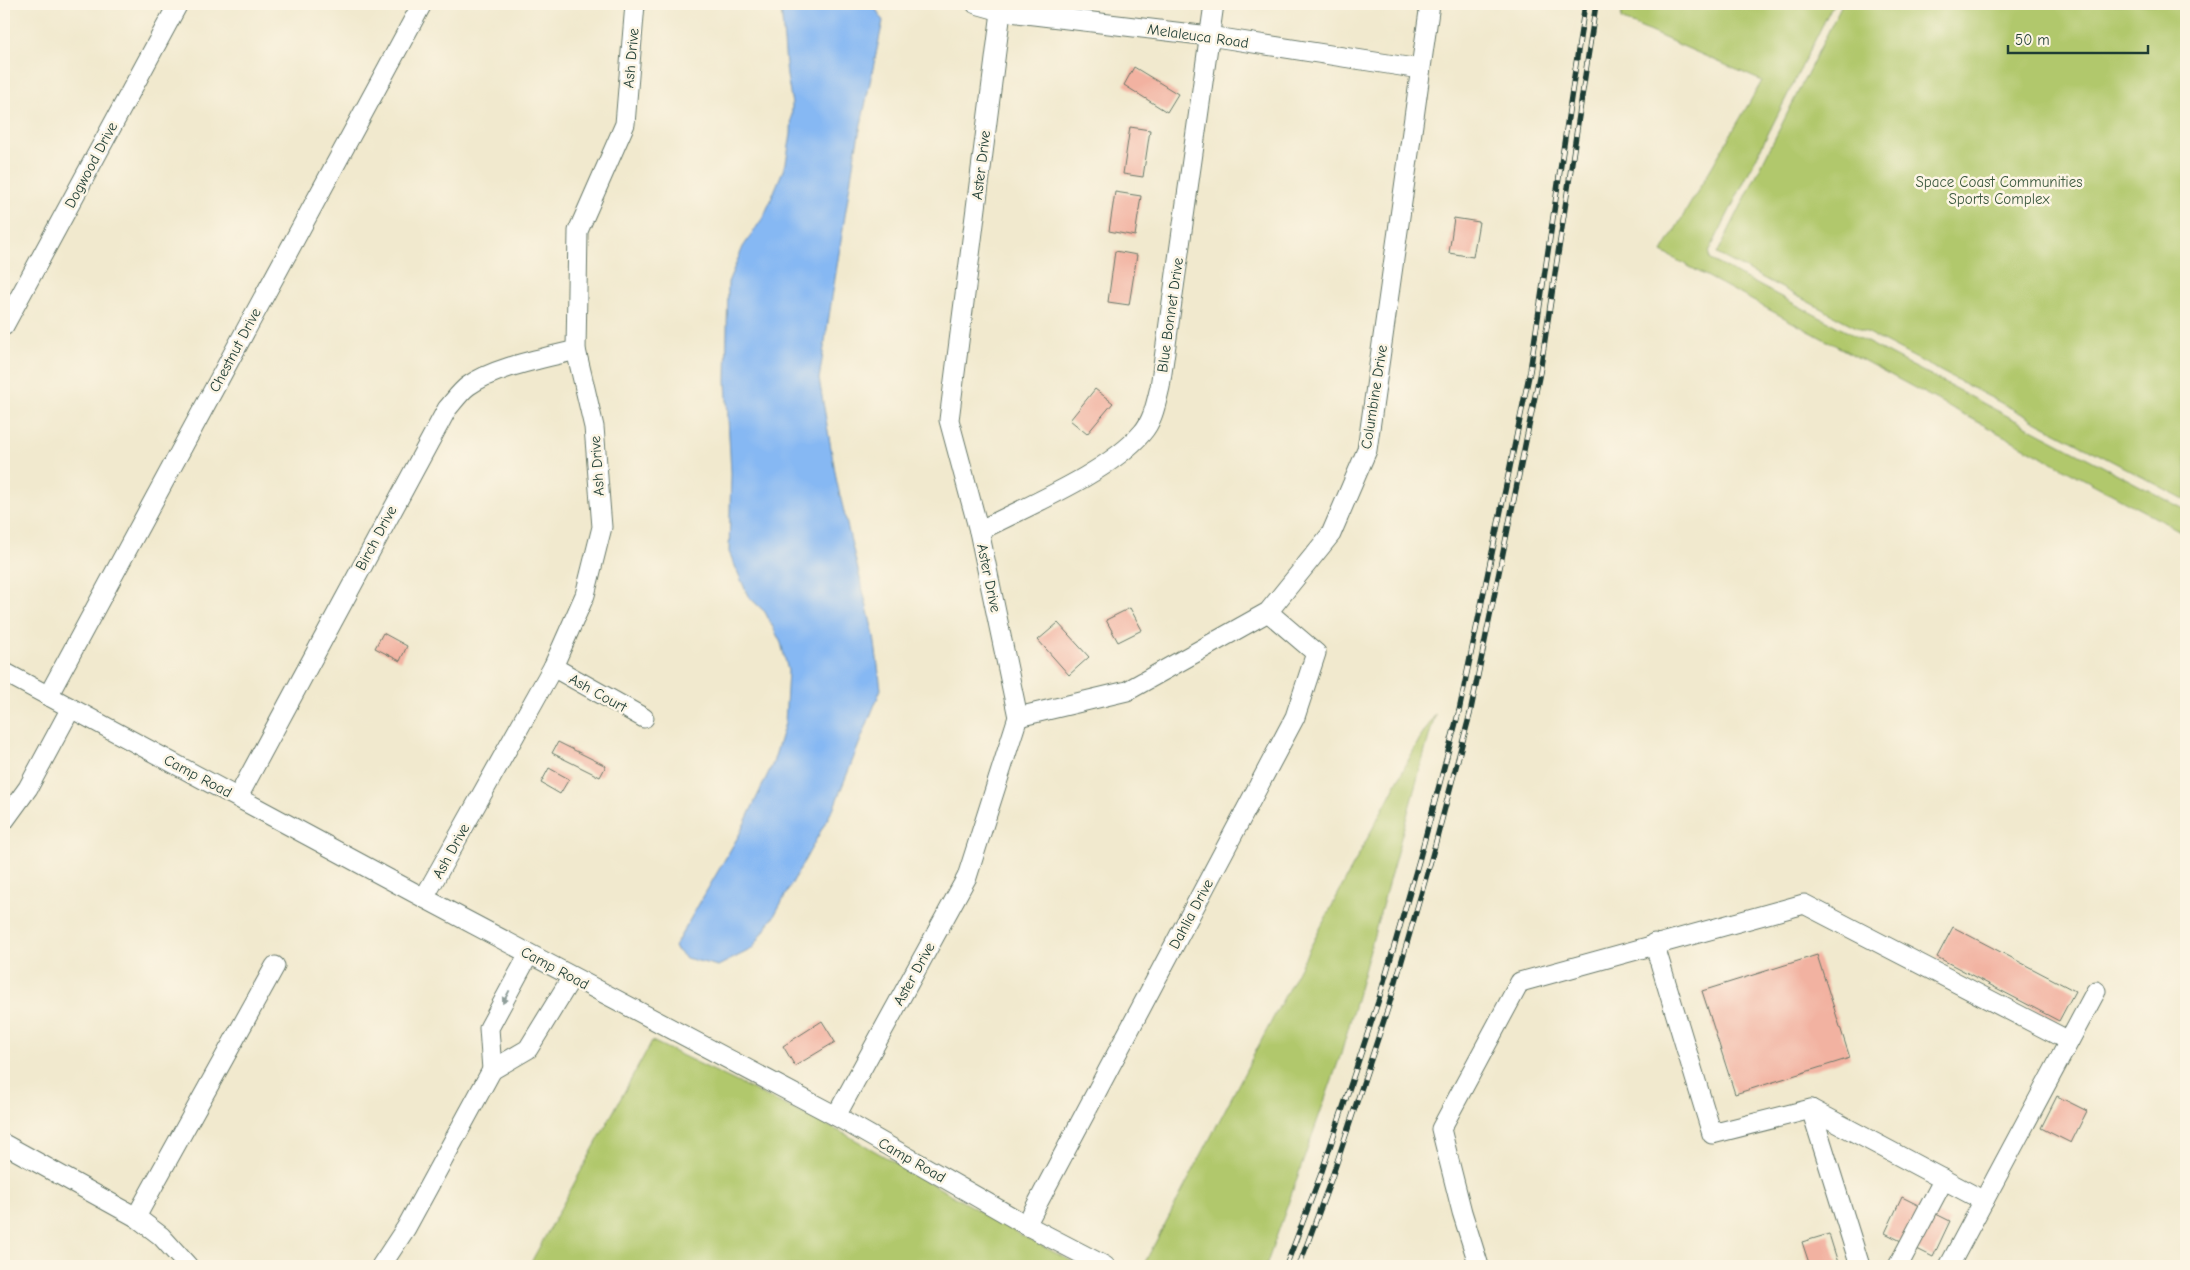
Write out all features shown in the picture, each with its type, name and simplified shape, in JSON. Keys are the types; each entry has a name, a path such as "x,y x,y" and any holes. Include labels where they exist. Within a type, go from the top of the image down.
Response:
{"street":[{"name":"Dogwood Drive","path":"4,326 178,4"},
{"name":"Chestnut Drive","path":"48,696 422,4"},
{"name":"Ash Drive","path":"424,898 553,667 585,595 602,527 594,427 576,350 578,231 625,124 636,4"},
{"name":"Melaleuca Road","path":"976,4 1209,36 1420,69"},
{"name":"Blue Bonnet Drive","path":"979,531 1105,465 1143,432 1153,414 1160,387 1214,4"},
{"name":"Columbine Drive","path":"1018,717 1127,690 1268,612 1331,534 1367,450 1430,4"},
{"name":"Aster Drive","path":"836,1116 967,877 1018,717 979,531 949,420 1001,8"},
{"name":"Birch Drive","path":"238,798 447,409 469,386 485,376 576,350"},
{"name":"Dahlia Drive","path":"1026,1225 1295,717 1316,653 1268,612"},
{"name":"Ash Court","path":"553,667 644,718"},
{"name":"Camp Road","path":"4,672 572,977 836,1116 1026,1225 1104,1266"},
{"path":"4,821 28,788 71,708"},
{"path":"1479,1266 1441,1129 1520,982 1654,943 1804,904 2069,1041"},
{"path":"1654,943 1712,1134 1812,1109 1984,1201"},
{"path":"492,1070 490,1028 529,954"},
{"path":"136,1217 275,966"},
{"path":"381,1266 406,1228 492,1070 528,1048 572,977"},
{"path":"1949,1266 2096,991"},
{"path":"1812,1109 1860,1266"},
{"path":"4,1144 136,1217 160,1236 188,1266"},
{"path":"1898,1266 1944,1179"}],"green space":[{"path":"1623,4 1833,4 1710,250 1709,256 1711,260 2186,510 2186,534 1662,252 1762,81 1621,19"},
{"name":"Space Coast Communities Sports Complex","path":"1842,4 2186,4 2186,500 1717,254"},
{"path":"1435,715 1341,1054 1266,1266 1143,1266 1419,740"},
{"path":"652,1041 847,1135 1021,1235 1081,1266 529,1266"}],"water":[{"path":"783,4 873,4 883,21 855,153 819,379 837,483 874,636 881,689 834,807 774,916 752,949 718,966 686,958 674,947 739,835 773,763 785,723 788,671 781,643 765,612 748,596 729,552 731,473 726,381 728,282 743,247 764,216 786,163 791,134 792,104 787,76 781,8"}],"building":[{"path":"1134,67 1178,94 1167,112 1124,85"},
{"path":"1130,127 1150,130 1143,177 1123,174"},
{"path":"1115,192 1141,196 1135,236 1109,231"},
{"path":"1454,218 1479,222 1473,257 1449,253"},
{"path":"1115,251 1137,255 1129,305 1108,302"},
{"path":"1095,389 1113,403 1087,434 1070,420"},
{"path":"1130,608 1142,630 1118,642 1106,620"},
{"path":"1058,623 1089,657 1069,675 1038,640"},
{"path":"383,633 407,646 400,661 375,648"},
{"path":"558,742 606,766 600,777 552,753"},
{"path":"549,768 569,779 560,794 541,783"},
{"path":"1953,927 2075,991 2059,1021 1937,957"},
{"path":"1817,955 1850,1058 1735,1094 1702,991"},
{"path":"822,1021 835,1042 795,1066 783,1046"},
{"path":"2057,1096 2087,1111 2071,1143 2041,1128"},
{"path":"1902,1197 1950,1221 1933,1257 1885,1233"},
{"path":"1829,1234 1839,1266 1810,1266 1802,1242"}],"railway":[{"path":"1286,1266 1321,1174 1378,1002 1420,857 1459,711 1530,371 1585,4"},
{"path":"1299,1266 1332,1177 1389,1005 1431,860 1470,714 1540,372 1596,4"}]}
